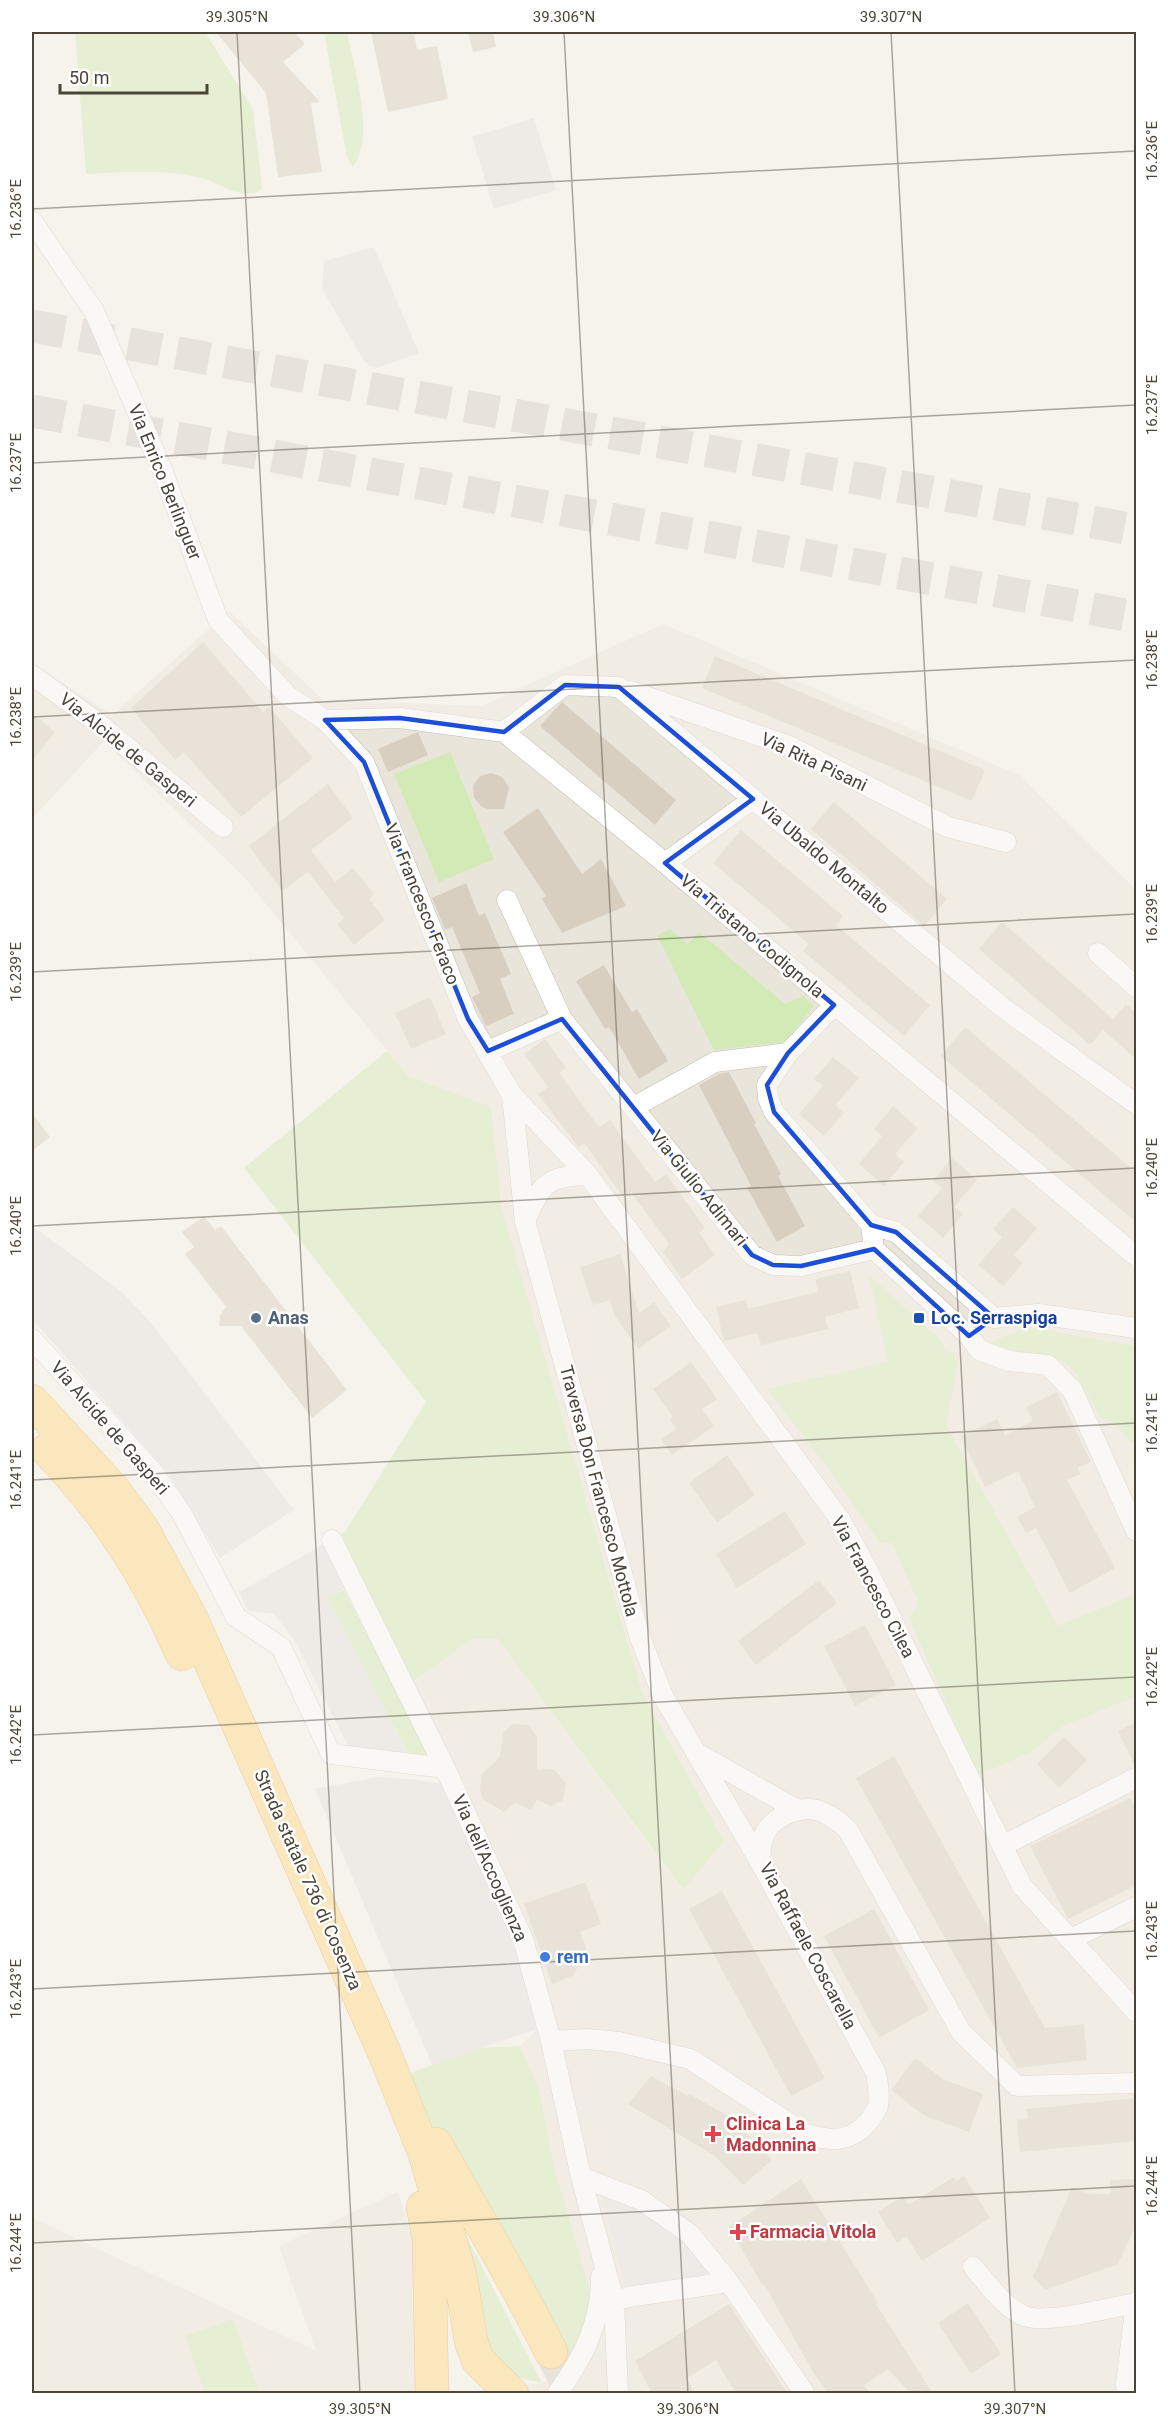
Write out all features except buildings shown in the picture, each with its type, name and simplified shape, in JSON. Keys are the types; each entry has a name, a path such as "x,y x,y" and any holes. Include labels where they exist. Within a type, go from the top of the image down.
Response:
{"highway":[{"name":"Strada statale 736 di Cosenza","path":"32,1401 114,1490 143,1530 167,1570 196,1629 384,2052 425,2154 460,2274 471,2340 478,2360 512,2394"},
{"name":"Strada statale 736 di Cosenza","path":"32,1434 96,1505 124,1543 171,1628 408,2159 423,2203 429,2239 432,2394"},
{"path":"384,2052 494,2247 518,2285 551,2352"}],"street":[{"name":"Via Enrico Berlinguer","path":"32,221 94,311 161,467 218,620 288,696 325,720"},
{"name":"Via Alcide de Gasperi","path":"32,675 98,723 223,828"},
{"path":"325,720 400,718 504,732 565,685 619,687"},
{"name":"Via Ubaldo Montalto","path":"619,687 1002,1007 1137,1104"},
{"name":"Via Rita Pisani","path":"619,687 789,746 948,827 1006,842"},
{"name":"Via Francesco Feraco","path":"325,720 364,762 468,1019 512,1095"},
{"name":"Via Tristano Codignola","path":"504,732 1137,1256"},
{"path":"665,863 753,800"},
{"name":"Via Giulio Adimari","path":"507,900 562,1019 752,1254 773,1265 801,1266 874,1249"},
{"path":"1098,953 1137,987"},
{"path":"834,1005 788,1053 767,1085 768,1098 774,1112 871,1225 874,1249 969,1336 979,1350 1009,1361 1048,1365 1073,1391 1137,1531"},
{"path":"488,1051 562,1019"},
{"path":"634,1107 715,1062 788,1053"},
{"name":"Via Francesco Cilea","path":"512,1095 588,1175 841,1521 871,1576 1022,1886 1137,2012"},
{"name":"Traversa Don Francesco Mottola","path":"512,1095 525,1221 639,1635 663,1696 700,1755 760,1862"},
{"path":"525,1221 537,1193 552,1180 565,1176 588,1175"},
{"path":"871,1225 896,1232 994,1318"},
{"path":"969,1336 994,1318 1038,1314 1137,1328"},
{"name":"Via Alcide de Gasperi","path":"32,1338 152,1471 182,1514 236,1617 281,1647 331,1754 445,1768"},
{"name":"Via dell'Accoglienza","path":"332,1539 445,1768 523,1939 551,2041 581,2177 614,2301 618,2394"},
{"path":"700,1755 796,1809 822,1811 836,1818 848,1830 961,2032 1017,2086 1137,2083"},
{"path":"1002,1846 1136,1779"},
{"name":"Via Raffaele Coscarella","path":"551,2041 587,2039 619,2042 690,2059 804,2133 826,2139 844,2138 855,2134 878,2106 879,2090 876,2073 760,1862 763,1838 772,1822 796,1809"},
{"path":"1071,1939 1137,1907"},
{"path":"581,2177 641,2200 690,2234 729,2282 805,2394"},
{"name":"Via dell'Accoglienza","path":"557,2394 590,2340 601,2300 601,2252"},
{"path":"973,2267 1013,2310 1024,2317 1049,2319 1136,2302 1130,2386"},
{"path":"614,2301 729,2282"}],"highlighted area":[{"path":"565,685 619,687 753,799 665,863 834,1005 788,1053 767,1085 774,1112 871,1225 896,1232 994,1318 969,1336 874,1249 801,1266 773,1265 752,1255 562,1019 488,1051 468,1019 364,762 325,720 400,718 504,732"}],"shaded area":[{"path":"534,118 556,190 494,209 472,137"},
{"path":"374,247 419,353 377,368 364,361 322,289 324,261"},
{"path":"229,611 323,700 481,706 663,624 1019,775 1136,890 1136,2393 459,2393 542,2383 563,2368 594,2304 554,2167 539,2089 520,2046 540,2027 524,1942 405,1688 473,1638 497,1638 682,1890 724,1841 642,1692 501,1206 491,1108 408,1076 243,876 104,741 32,819 32,663 112,715"},
{"path":"32,1226 122,1292 152,1324 294,1510 220,1558 169,1474 32,1319"},
{"path":"1136,1441 1136,1510 1128,1493 1131,1443"},
{"path":"326,1543 349,1587 327,1598 409,1755 349,1748 293,1638 274,1614 248,1611 239,1592"},
{"path":"378,1777 442,1784 504,1916 540,2028 432,2065 315,1789"},
{"path":"599,2183 641,2200 729,2282 628,2297"},
{"path":"398,2192 416,2249 415,2393 32,2394 32,2218 316,2351 279,2246"}],"green space":[{"path":"75,32 205,32 253,109 262,187 259,191 244,194 205,179 184,174 142,172 86,174"},
{"path":"324,32 347,32 354,64 361,101 363,138 360,154 353,167 347,157"},
{"path":"450,752 494,859 439,882 394,774"},
{"path":"670,929 688,944 699,932 785,1004 803,996 814,1006 785,1042 714,1050 657,935"},
{"path":"387,1051 408,1076 491,1107 501,1206 642,1692 724,1841 683,1890 497,1638 473,1638 409,1685 335,1538 345,1532 426,1402 244,1168"},
{"path":"869,1275 942,1342 944,1350 954,1354 958,1363 946,1425 1058,1626 1136,1594 1136,1696 1062,1726 1031,1752 978,1775 909,1618 919,1604 892,1543 880,1543 831,1472 767,1389 888,1362"},
{"path":"1027,1327 1136,1346 1136,1441 1131,1443 1117,1425 1102,1419 1073,1369 1061,1360 987,1344"},
{"path":"344,1590 430,1755 409,1755 327,1598"},
{"path":"520,2046 539,2089 554,2167 594,2304 584,2340 563,2369 405,2075 479,2048"},
{"path":"463,2230 542,2383 504,2374 492,2367"},
{"path":"233,2319 259,2393 205,2393 185,2336"}],"tunnel":[{"path":"32,326 1136,530"},
{"path":"32,411 1136,617"},
{"path":"551,2352 573,2394"}],"place":[{"name":"Anas","path":"256,1318"},
{"name":"Loc. Serraspiga","path":"919,1318"},
{"name":"rem","path":"545,1957"},
{"name":"Clinica La Madonnina","path":"713,2134"},
{"name":"Farmacia Vitola","path":"738,2232"}]}
